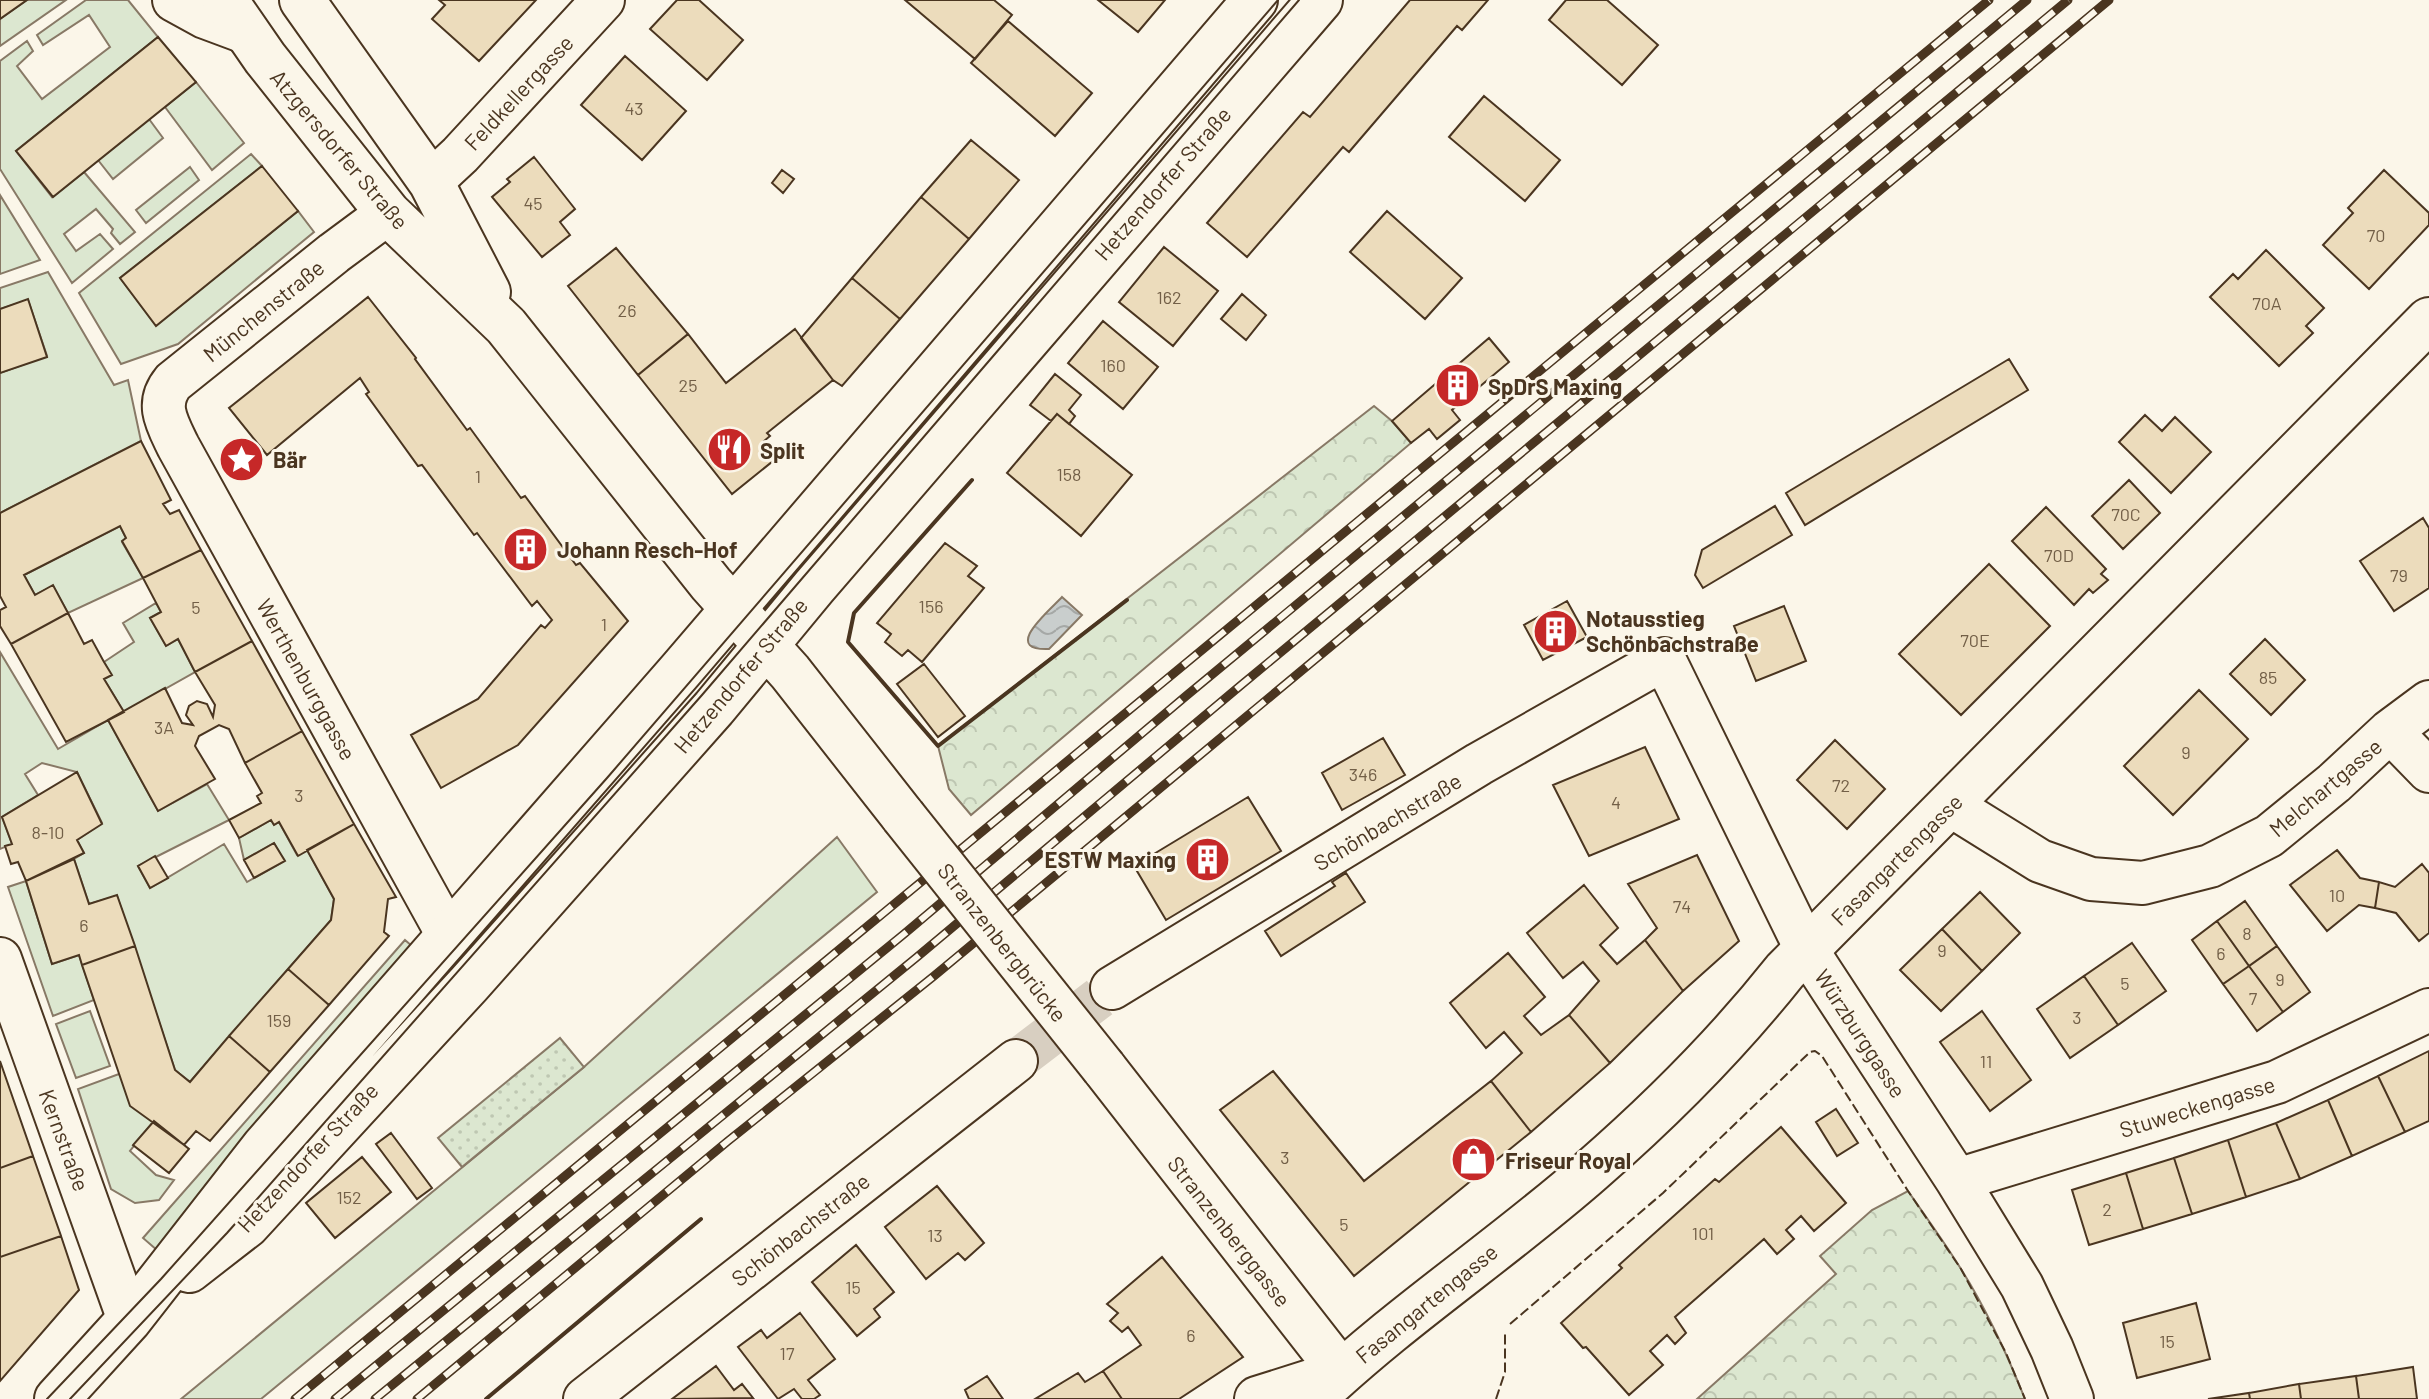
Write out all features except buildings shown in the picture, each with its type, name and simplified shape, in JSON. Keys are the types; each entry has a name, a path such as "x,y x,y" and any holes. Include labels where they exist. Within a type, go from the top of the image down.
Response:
{"main road":[{"name":"Hetzendorfer Straße","path":"57,1399 129,1320 264,1147 733,609 1255,0"},
{"name":"Hetzendorfer Straße","path":"129,1320 247,1225 469,984 714,708 1320,0"},
{"name":"Atzgersdorfer Straße","path":"304,1 431,182 506,326"},
{"name":"Atzgersdorfer Straße","path":"236,17 388,213 506,326 733,609"},
{"name":"Fasangartengasse","path":"1257,1399 1333,1390 1590,1172 1716,1053 1806,949 2429,320"},
{"path":"733,609 766,645"},
{"name":"Stranzenbergbrücke","path":"766,645 1104,1068"},
{"name":"Stranzenberggasse","path":"1104,1068 1333,1390"}],"street":[{"name":"Atzgersdorfer Straße","path":"174,0 205,17 236,17"},
{"name":"Feldkellergasse","path":"431,182 460,155 603,0"},
{"name":"Münchenstraße","path":"167,423 163,401 173,382 388,213"},
{"name":"Werthenburggasse","path":"167,423 448,935"},
{"name":"Schönbachstraße","path":"1112,988 1479,764 1664,659"},
{"name":"Würzburggasse","path":"1664,659 1806,949 1957,1180 2022,1286 2072,1399"},
{"name":"Melchartgasse","path":"1950,805 2040,861 2091,879 2143,883 2210,866 2269,836 2334,783 2390,731 2429,702"},
{"path":"2390,731 2429,771"},
{"name":"Kernstraße","path":"0,959 129,1320"},
{"name":"Stuweckengasse","path":"1957,1180 2277,1082 2429,1010"},
{"name":"Schönbachstraße","path":"585,1399 1016,1061"}],"green space":[{"path":"27,0 66,0 0,46 0,19"},
{"path":"86,0 128,0 158,37 16,151 52,197 84,172 135,232 120,244 111,233 113,229 96,209 64,234 76,251 100,234 113,249 72,283 0,169 0,61 27,41 33,51 17,66 42,99 110,47 89,15 43,45 37,35"},
{"path":"196,82 244,143 212,170 165,107"},
{"path":"149,119 163,138 113,179 98,160"},
{"path":"251,154 262,166 120,278 156,325 298,211 314,232 178,344 121,364 79,293"},
{"path":"190,167 199,180 146,223 136,210"},
{"path":"0,195 40,260 0,274"},
{"path":"48,272 114,385 128,380 141,441 0,513 0,373 47,356 28,300 0,309 0,288"},
{"path":"1374,406 1411,443 971,815 949,789 938,746"},
{"path":"120,526 126,538 122,542 143,578 68,613 53,586 35,595 24,575"},
{"path":"156,603 161,612 150,618 166,646 178,639 195,672 124,712 104,679 111,675 104,662 134,642 123,623"},
{"path":"0,652 58,749 108,720 158,811 207,784 229,820 138,866 150,888 224,844 247,882 284,861 274,843 244,860 239,838 271,820 274,825 279,822 297,855 307,850 334,899 331,920 190,1082 175,1070 117,896 89,904 74,859 84,853 77,840 102,823 77,772 42,763 25,774 38,795 2,817 12,844 0,849"},
{"path":"837,837 877,892 261,1399 181,1399 584,1067"},
{"path":"26,881 52,964 79,955 94,1000 53,1016 8,887"},
{"path":"405,940 427,959 165,1257 143,1238"},
{"path":"90,1011 110,1066 76,1078 56,1024"},
{"path":"560,1038 584,1067 462,1167 438,1138"},
{"path":"119,1074 154,1121 130,1151 156,1175 174,1180 159,1200 135,1203 111,1189 78,1089"},
{"path":"1908,1191 1979,1300 2025,1399 1697,1399 1836,1274 1820,1256 1872,1210"}],"water":[{"path":"1062,597 1082,615 1049,649 1035,648 1029,644 1028,637"}],"tunnel":[{"path":"1016,1061 1112,988"}],"tram line":[{"path":"47,1399 161,1279 607,778 1278,0"},
{"path":"70,1399 227,1233 702,695 1299,0"}],"railway":[{"path":"295,1399 1989,0"},
{"path":"335,1399 904,934 1186,696 2027,0"},
{"path":"375,1399 917,957 2068,0"},
{"path":"417,1399 728,1141 934,976 2109,0"}],"fence":[{"path":"1510,1324 1663,1193 1810,1052 1815,1051 1822,1056 1961,1269 2006,1353 2025,1399"},
{"path":"1496,1399 1505,1372 1505,1331"}],"wall":[{"path":"972,480 854,613 848,642 938,746 1127,600"},
{"path":"486,1399 701,1219"}],"place":[{"name":"SpDrS Maxing","path":"1457,386"},
{"name":"Split","path":"729,450"},
{"name":"Bär","path":"242,459"},
{"name":"Johann Resch-Hof","path":"526,549"},
{"name":"Notausstieg Schönbachstraße","path":"1555,631"},
{"name":"ESTW Maxing","path":"1207,859"},
{"name":"Friseur Royal","path":"1474,1160"}]}
